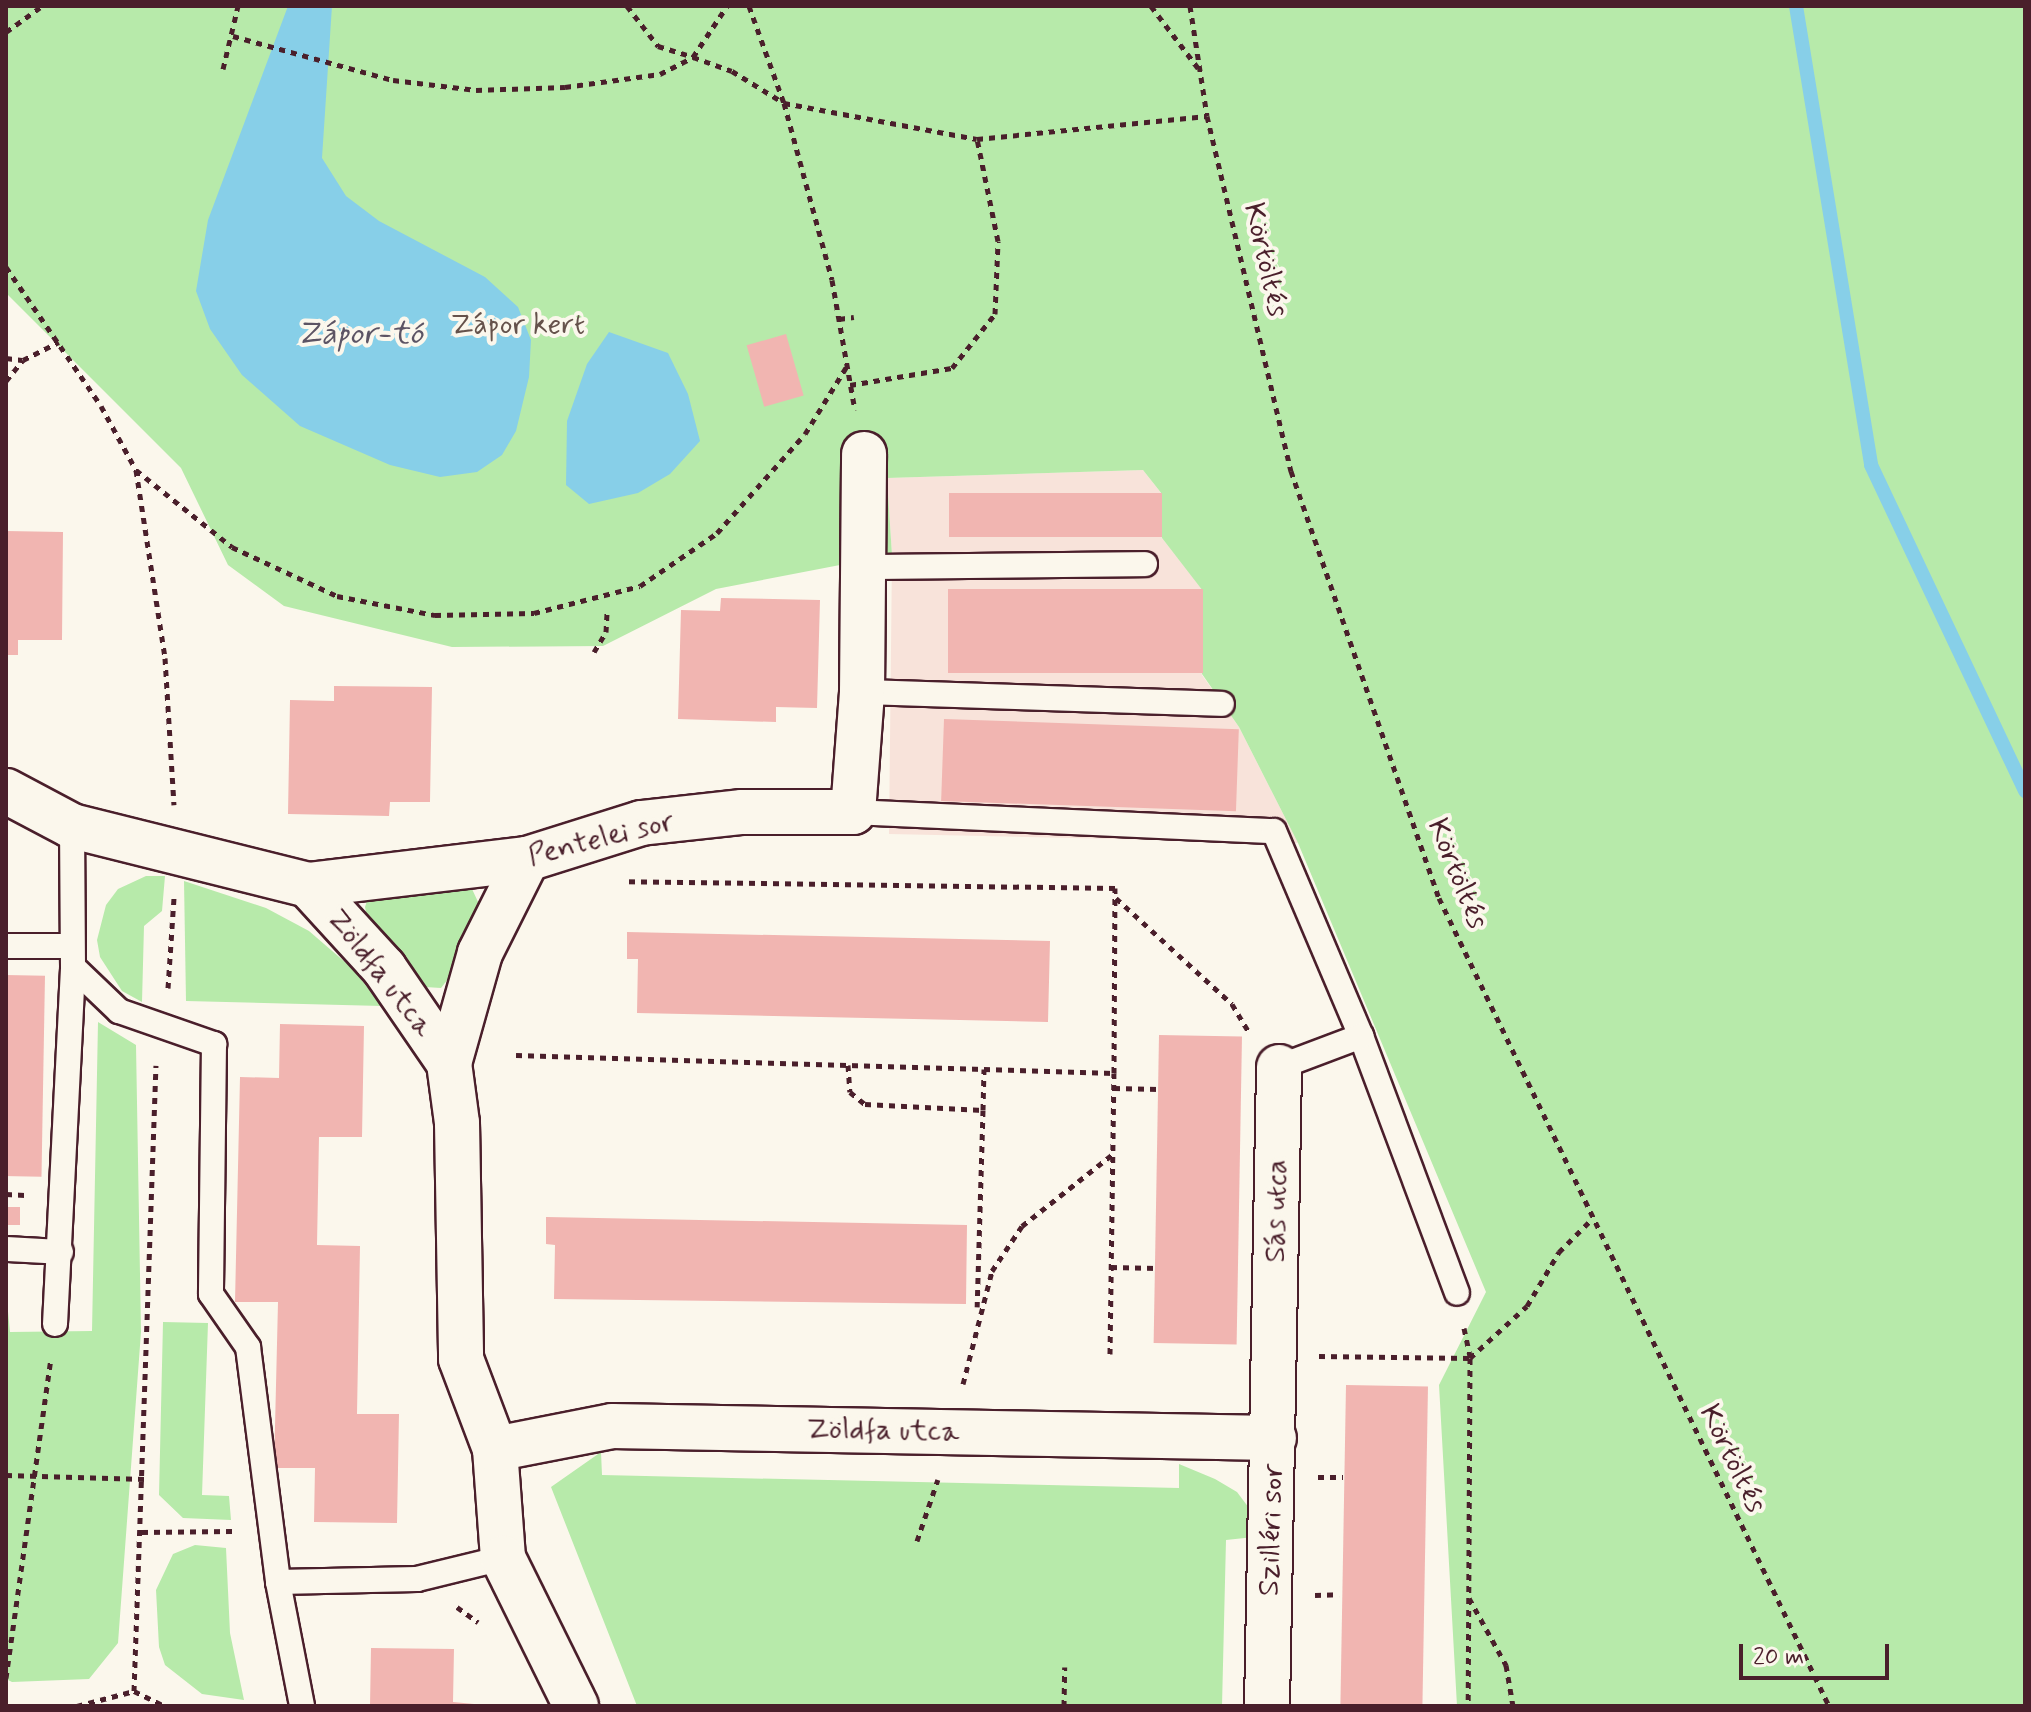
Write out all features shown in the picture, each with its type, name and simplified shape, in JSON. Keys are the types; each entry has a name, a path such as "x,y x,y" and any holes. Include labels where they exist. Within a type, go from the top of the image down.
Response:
{"street":[{"path":"853,812 862,692 864,454"},
{"name":"Pentelei sor","path":"6,791 72,826 308,885 527,859 641,823 742,812 853,812"},
{"name":"Zöldfa utca","path":"527,859 480,953 449,1063 457,1123 461,1359 495,1449 503,1558 576,1706"},
{"name":"Zöldfa utca","path":"308,885 384,968 449,1063"},
{"name":"Sás utca","path":"1276,1355 1279,1067"},
{"name":"Szilléri sor","path":"1267,1706 1276,1355"},
{"name":"Zöldfa utca","path":"495,1449 612,1426 1274,1438"}],"lane":[{"path":"863,567 1145,564"},
{"path":"862,692 1222,704"},
{"path":"853,812 1274,831 1361,1036 1457,1293"},
{"path":"55,1324 61,1252 72,957 72,826"},
{"path":"6,946 72,957 119,1011 214,1044 211,1294 248,1347 278,1582 302,1706"},
{"path":"1279,1067 1361,1036"},
{"path":"6,1249 61,1252"},
{"path":"278,1582 417,1579 503,1558"}],"path":[{"path":"6,32 42,6"},
{"path":"223,69 238,6"},
{"path":"627,6 658,46 732,71 784,103 977,139 1207,116"},
{"path":"233,36 393,80 476,90 565,87 660,74 693,57 727,6"},
{"path":"749,6 784,103 839,319 864,454"},
{"path":"1151,6 1198,69"},
{"name":"Körtöltés","path":"1190,6 1207,116 1291,471 1439,898 1829,1706"},
{"path":"850,385 952,368 995,314 998,241 977,139"},
{"path":"6,267 59,342 136,470 232,547 337,596 435,615 476,618 534,613 640,586 717,533 805,434 847,366"},
{"path":"839,319 854,317"},
{"path":"6,381 23,360 59,342"},
{"path":"6,358 23,360"},
{"path":"134,1691 145,1479 156,1059 165,1027 177,851 165,658 136,470"},
{"path":"594,652 606,632 607,611"},
{"path":"623,881 1115,888 1110,1354"},
{"path":"1116,897 1232,1004 1279,1067"},
{"path":"516,1055 1114,1073"},
{"path":"848,1065 850,1092 865,1104 983,1110"},
{"path":"977,1316 984,1069"},
{"path":"1114,1088 1159,1089"},
{"path":"917,1541 954,1432 977,1316 992,1271 1022,1226 1113,1154"},
{"path":"1276,1355 1470,1358 1527,1306 1559,1252 1592,1219"},
{"path":"1111,1267 1157,1268"},
{"path":"6,1678 37,1476 55,1324"},
{"path":"1468,1706 1470,1358"},
{"path":"6,1475 145,1479"},
{"path":"142,1532 271,1530"},
{"path":"1469,1597 1506,1665 1513,1706"},
{"path":"1064,1706 1065,1667"},
{"path":"77,1706 134,1691 165,1706"}],"shaded area":[{"path":"1143,470 1162,494 1162,538 1203,590 1202,675 1239,727 1298,843 889,834 892,555 887,478"}],"green space":[{"name":"Zápor kert","path":"6,6 2025,6 2025,1706 1457,1706 1439,1385 1486,1292 1298,843 1239,727 1202,674 1203,591 1162,538 1162,494 1143,470 887,478 892,555 716,589 603,646 452,647 284,606 228,565 181,468 6,293"},
{"path":"146,876 165,876 162,911 144,926 142,1002 122,991 100,957 97,940 106,905 118,889"},
{"path":"184,881 266,908 309,931 353,969 382,1006 186,1001"},
{"path":"462,884 472,889 479,904 462,934 448,979 441,988 425,987 367,917 365,907 368,898"},
{"path":"98,1022 136,1045 141,1332 118,1643 89,1679 12,1682 6,1679 6,1291 10,1332 92,1331"},
{"path":"163,1322 208,1323 202,1495 229,1496 231,1520 183,1518 159,1495"},
{"path":"601,1452 602,1475 1179,1488 1179,1464 1237,1492 1255,1516 1254,1537 1226,1540 1222,1706 637,1706 551,1487"},
{"path":"195,1545 226,1548 230,1633 244,1700 202,1694 165,1665 159,1647 156,1590 173,1554"}],"water":[{"name":"Zápor-tó","path":"288,6 332,6 322,158 346,196 379,221 485,277 518,307 531,340 529,377 516,431 502,455 477,472 440,477 390,465 300,426 242,375 210,329 196,291 208,220"},
{"path":"609,332 668,353 688,394 700,441 670,474 638,493 589,504 566,485 567,421 587,364"}],"building":[{"path":"786,334 804,396 764,407 747,345"},
{"path":"949,493 1162,493 1162,537 949,537"},
{"path":"6,531 63,532 62,640 18,640 18,655 6,655"},
{"path":"948,589 1203,589 1203,673 948,673"},
{"path":"721,598 820,600 817,708 776,707 776,722 678,719 681,610 720,611"},
{"path":"334,686 432,687 430,802 390,802 389,816 288,814 290,700 334,701"},
{"path":"944,719 1239,729 1236,811 941,801"},
{"path":"627,932 1050,941 1048,1022 637,1013 638,959 627,959"},
{"path":"6,975 45,976 41,1177 6,1176"},
{"path":"280,1024 364,1026 362,1137 319,1137 317,1245 360,1246 357,1414 399,1414 397,1523 314,1522 315,1468 274,1468 278,1302 235,1302 240,1077 279,1078"},
{"path":"1159,1035 1242,1036 1237,1344 1154,1343"},
{"path":"6,1207 20,1207 20,1225 6,1225"},
{"path":"546,1217 967,1225 966,1304 554,1299 555,1245 546,1244"},
{"path":"1346,1385 1428,1386 1422,1706 1340,1706"},
{"path":"371,1648 454,1649 453,1702 495,1706 370,1706"}],"waterway":[{"path":"1796,6 1871,465 2025,791"}]}
